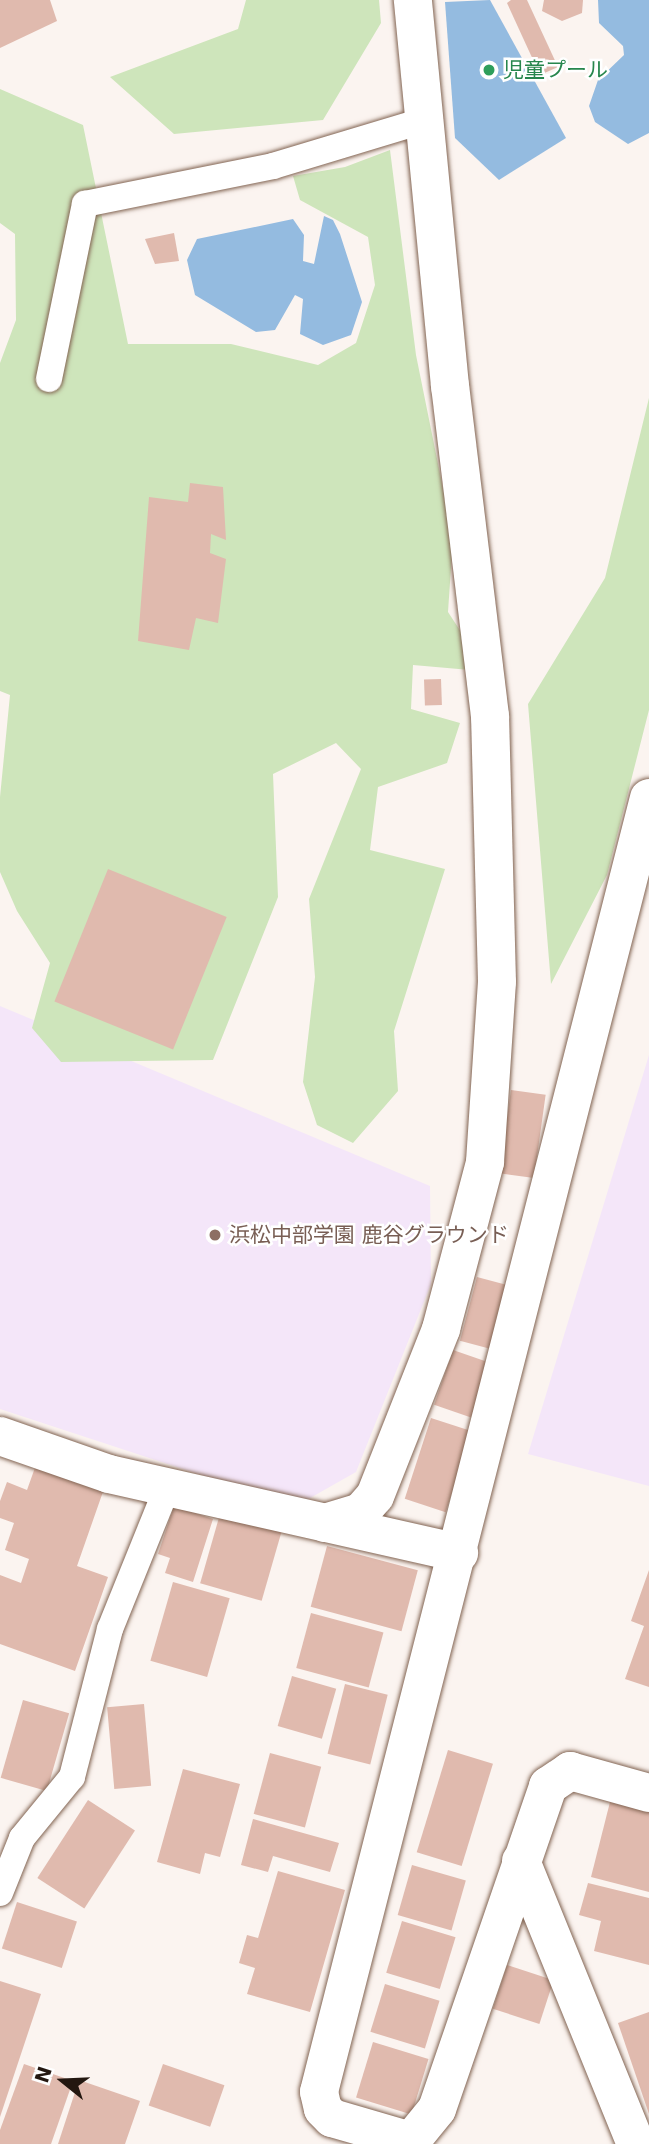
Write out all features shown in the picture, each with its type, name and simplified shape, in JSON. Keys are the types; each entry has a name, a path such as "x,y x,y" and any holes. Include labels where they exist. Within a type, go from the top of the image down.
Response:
{"street":[{"path":"325,1522 361,1512 375,1496 441,1329 485,1162 497,982 490,716 413,0"},
{"path":"649,798 459,1553 319,2092 323,2109 332,2118 411,2141 437,2109 548,1786 559,1775 570,1771 649,1793"},
{"path":"0,1436 167,1488 459,1553"},
{"path":"521,1861 636,2144"}],"lane":[{"path":"49,379 85,204 274,166 412,124 424,114"},
{"path":"0,1893 22,1838 72,1777 110,1629 167,1488"}],"shaded area":[{"name":"浜松中部学園 鹿谷グラウンド","path":"0,1006 430,1186 431,1284 356,1472 296,1506 0,1409"},
{"path":"649,1055 649,1486 528,1454"}],"green space":[{"path":"246,0 379,0 381,23 323,120 174,134 110,77 238,29"},
{"path":"0,89 83,125 128,344 231,344 318,365 356,343 375,285 368,237 300,200 293,176 345,167 390,150 416,355 453,538 448,612 478,658 470,670 413,665 411,709 460,723 447,763 378,787 370,850 445,869 394,1031 398,1091 353,1143 317,1125 303,1082 315,977 309,899 361,769 336,743 273,774 278,897 213,1060 61,1062 32,1028 50,963 17,911 0,872 0,797 10,695 0,691 0,363 16,320 15,234 0,223"},
{"path":"649,398 649,710 607,875 551,984 528,704 605,578"}],"water":[{"name":"児童プール","path":"490,0 566,138 499,180 455,138 445,2"},
{"name":"児童プール","path":"598,0 649,0 649,133 628,144 595,122 589,106 598,80 624,55 623,46 599,23"},
{"path":"324,216 333,220 340,234 362,302 351,335 323,345 300,334 303,299 295,295 275,330 256,332 195,295 187,260 197,239 293,219 304,235 303,261 314,264"}],"building":[{"path":"0,0 50,0 57,21 0,48"},
{"path":"511,0 527,0 558,67 540,75 507,3"},
{"path":"544,0 583,0 582,13 562,21 542,11"},
{"path":"174,233 179,261 155,264 145,239"},
{"path":"190,483 223,487 226,540 211,534 210,553 226,559 218,623 196,618 189,650 138,641 149,497 188,502"},
{"path":"441,679 442,705 425,706 424,680"},
{"path":"108,869 227,917 173,1050 54,1002"},
{"path":"511,1090 546,1095 534,1178 499,1173"},
{"path":"477,1277 510,1286 493,1350 460,1341"},
{"path":"453,1350 490,1363 471,1418 434,1405"},
{"path":"431,1418 472,1431 446,1512 405,1499"},
{"path":"37,1462 105,1486 77,1566 108,1577 75,1671 0,1644 0,1575 21,1583 29,1559 5,1550 14,1523 0,1518 0,1501 7,1482 27,1490"},
{"path":"174,1506 213,1519 193,1582 165,1573 170,1558 158,1554"},
{"path":"220,1514 282,1532 262,1601 200,1583"},
{"path":"327,1546 418,1570 401,1631 311,1607"},
{"path":"649,1570 649,1687 625,1679 644,1626 631,1621"},
{"path":"173,1582 230,1598 207,1677 150,1661"},
{"path":"311,1613 383,1632 369,1687 296,1668"},
{"path":"292,1676 336,1689 322,1739 278,1726"},
{"path":"345,1684 388,1695 370,1765 328,1754"},
{"path":"23,1700 69,1713 47,1791 1,1778"},
{"path":"144,1704 151,1786 114,1789 107,1707"},
{"path":"448,1750 493,1764 462,1866 417,1852"},
{"path":"270,1753 321,1767 305,1828 254,1814"},
{"path":"183,1769 240,1784 220,1857 205,1853 200,1874 157,1862"},
{"path":"88,1800 135,1830 84,1908 37,1878"},
{"path":"610,1802 649,1812 649,1892 591,1877"},
{"path":"253,1819 339,1843 330,1872 273,1856 268,1872 241,1865"},
{"path":"412,1865 466,1880 451,1930 398,1915"},
{"path":"278,1871 345,1890 310,2012 247,1994 255,1968 239,1963 247,1935 258,1938"},
{"path":"588,1883 649,1898 649,1965 594,1951 601,1921 579,1915"},
{"path":"17,1902 77,1921 62,1968 2,1949"},
{"path":"402,1921 456,1937 440,1989 386,1973"},
{"path":"507,1965 554,1980 539,2024 493,2009"},
{"path":"0,1981 41,1994 0,2117"},
{"path":"385,1984 440,2001 425,2048 370,2032"},
{"path":"649,2012 649,2114 618,2023"},
{"path":"373,2042 428,2059 412,2114 356,2097"},
{"path":"24,2064 73,2081 51,2144 0,2144 0,2130"},
{"path":"163,2064 224,2085 210,2127 149,2106"},
{"path":"79,2080 140,2101 125,2144 58,2144"}],"place":[{"name":"児童プール","path":"489,70"},
{"name":"浜松中部学園 鹿谷グラウンド","path":"215,1235"}]}
